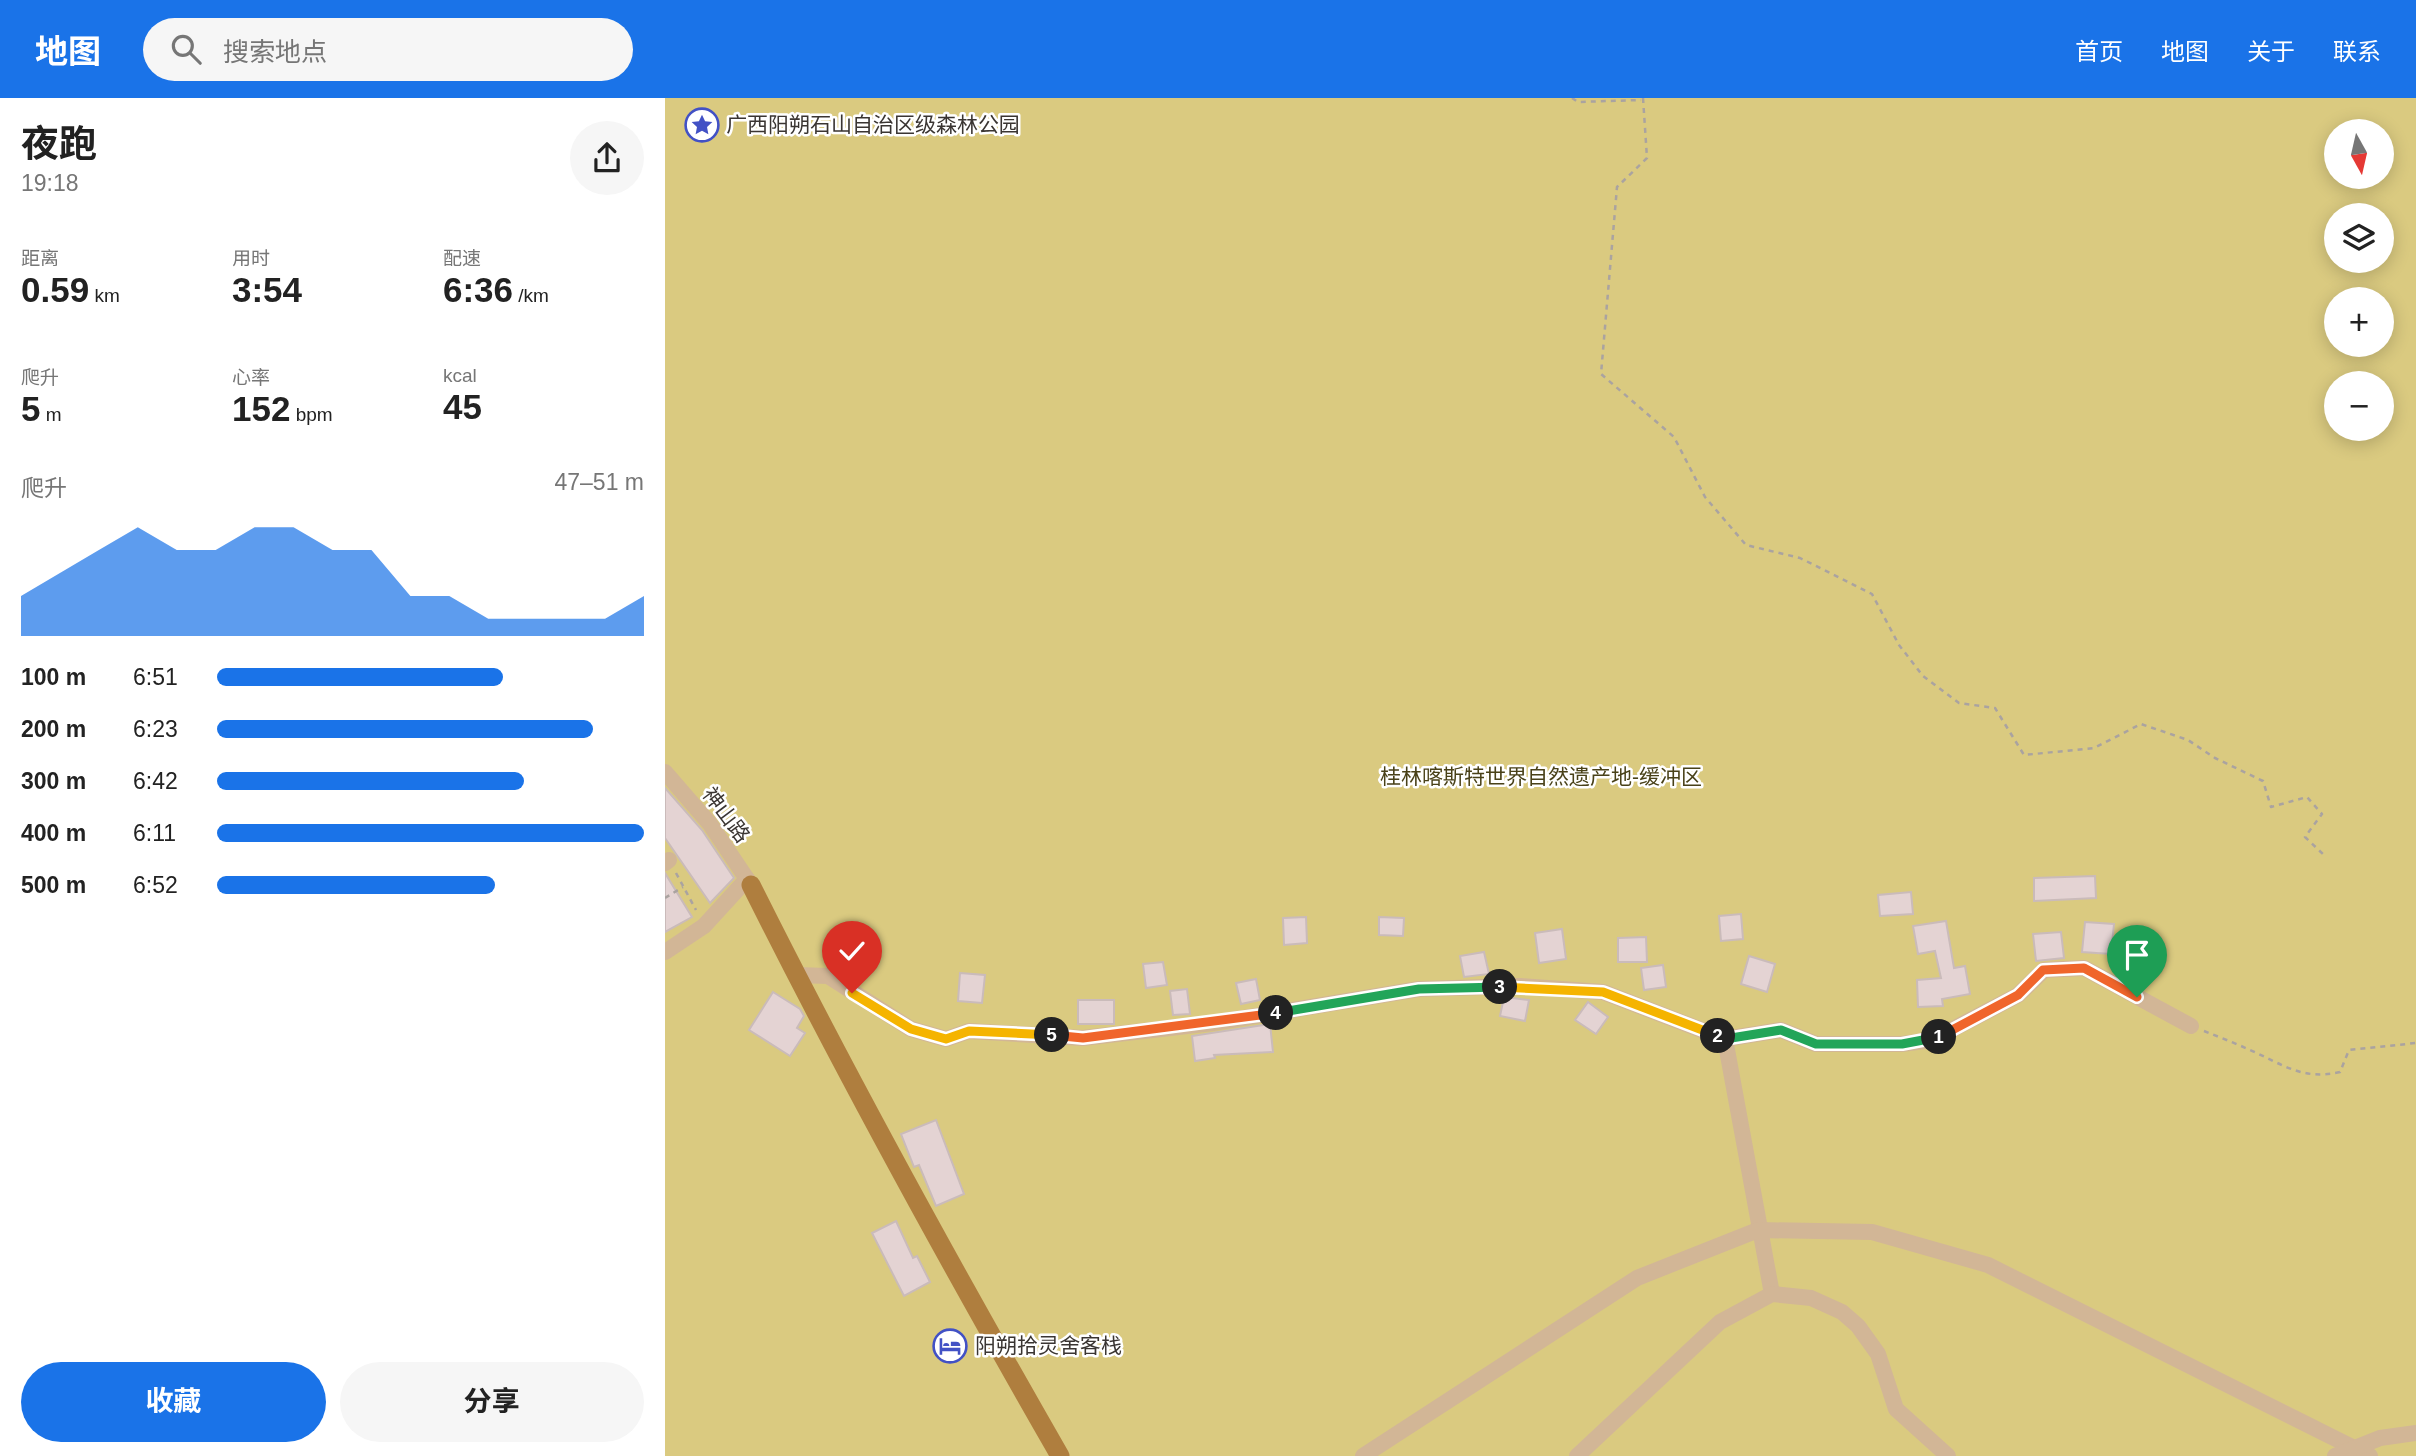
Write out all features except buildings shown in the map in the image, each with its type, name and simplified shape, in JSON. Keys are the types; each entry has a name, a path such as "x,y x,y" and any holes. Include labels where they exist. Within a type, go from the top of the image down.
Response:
{"main road":[{"path":"749,882 931,1231 1060,1456"}],"street":[{"name":"神山路","path":"665,773 710,824 749,882"},
{"path":"665,952 704,926 749,882"},
{"path":"796,975 828,975 911,1029 946,1039 969,1031 1083,1038 1213,1023 1419,989 1520,986 1603,992 1725,1039 1781,1030 1816,1044 1902,1044 1932,1041 2018,995 2043,970 2084,968 2191,1026"},
{"path":"1725,1039 1758,1230 1772,1294"},
{"path":"1363,1456 1637,1279 1758,1230 1872,1232 1988,1265 2370,1456"},
{"path":"1577,1456 1720,1322 1772,1294 1811,1298 1842,1312 1858,1326 1878,1353 1896,1409 1948,1456"},
{"path":"2335,1456 2353,1447 2416,1433"}],"path":[{"path":"1572,98 1578,102 1642,99 1647,158 1617,187 1601,374 1674,437 1705,497 1747,545 1800,558 1872,594 1899,645 1923,676 1959,703 1995,708 2024,755 2094,748 2141,724 2187,740 2215,758 2263,781 2271,807 2307,797 2322,814 2305,836 2325,856"},
{"path":"667,862 684,887 704,926"},
{"path":"665,898 684,887"},
{"path":"2191,1026 2252,1051 2293,1072 2322,1077 2340,1072 2349,1050 2416,1043"}],"green space":[{"name":"桂林喀斯特世界自然遗产地-缓冲区","path":"665,98 2416,98 2416,1456 665,1456"}],"place":[{"name":"广西阳朔石山自治区级森林公园","path":"702,125"},
{"name":"阳朔拾灵舍客栈","path":"950,1346"}],"route":[{"path":"852,993 911,1029 946,1039 969,1031 1083,1038 1213,1023 1419,989 1520,986 1603,992 1725,1039 1781,1030 1816,1044 1902,1044 1932,1041 2018,995 2043,970 2084,968 2137,997"}]}
